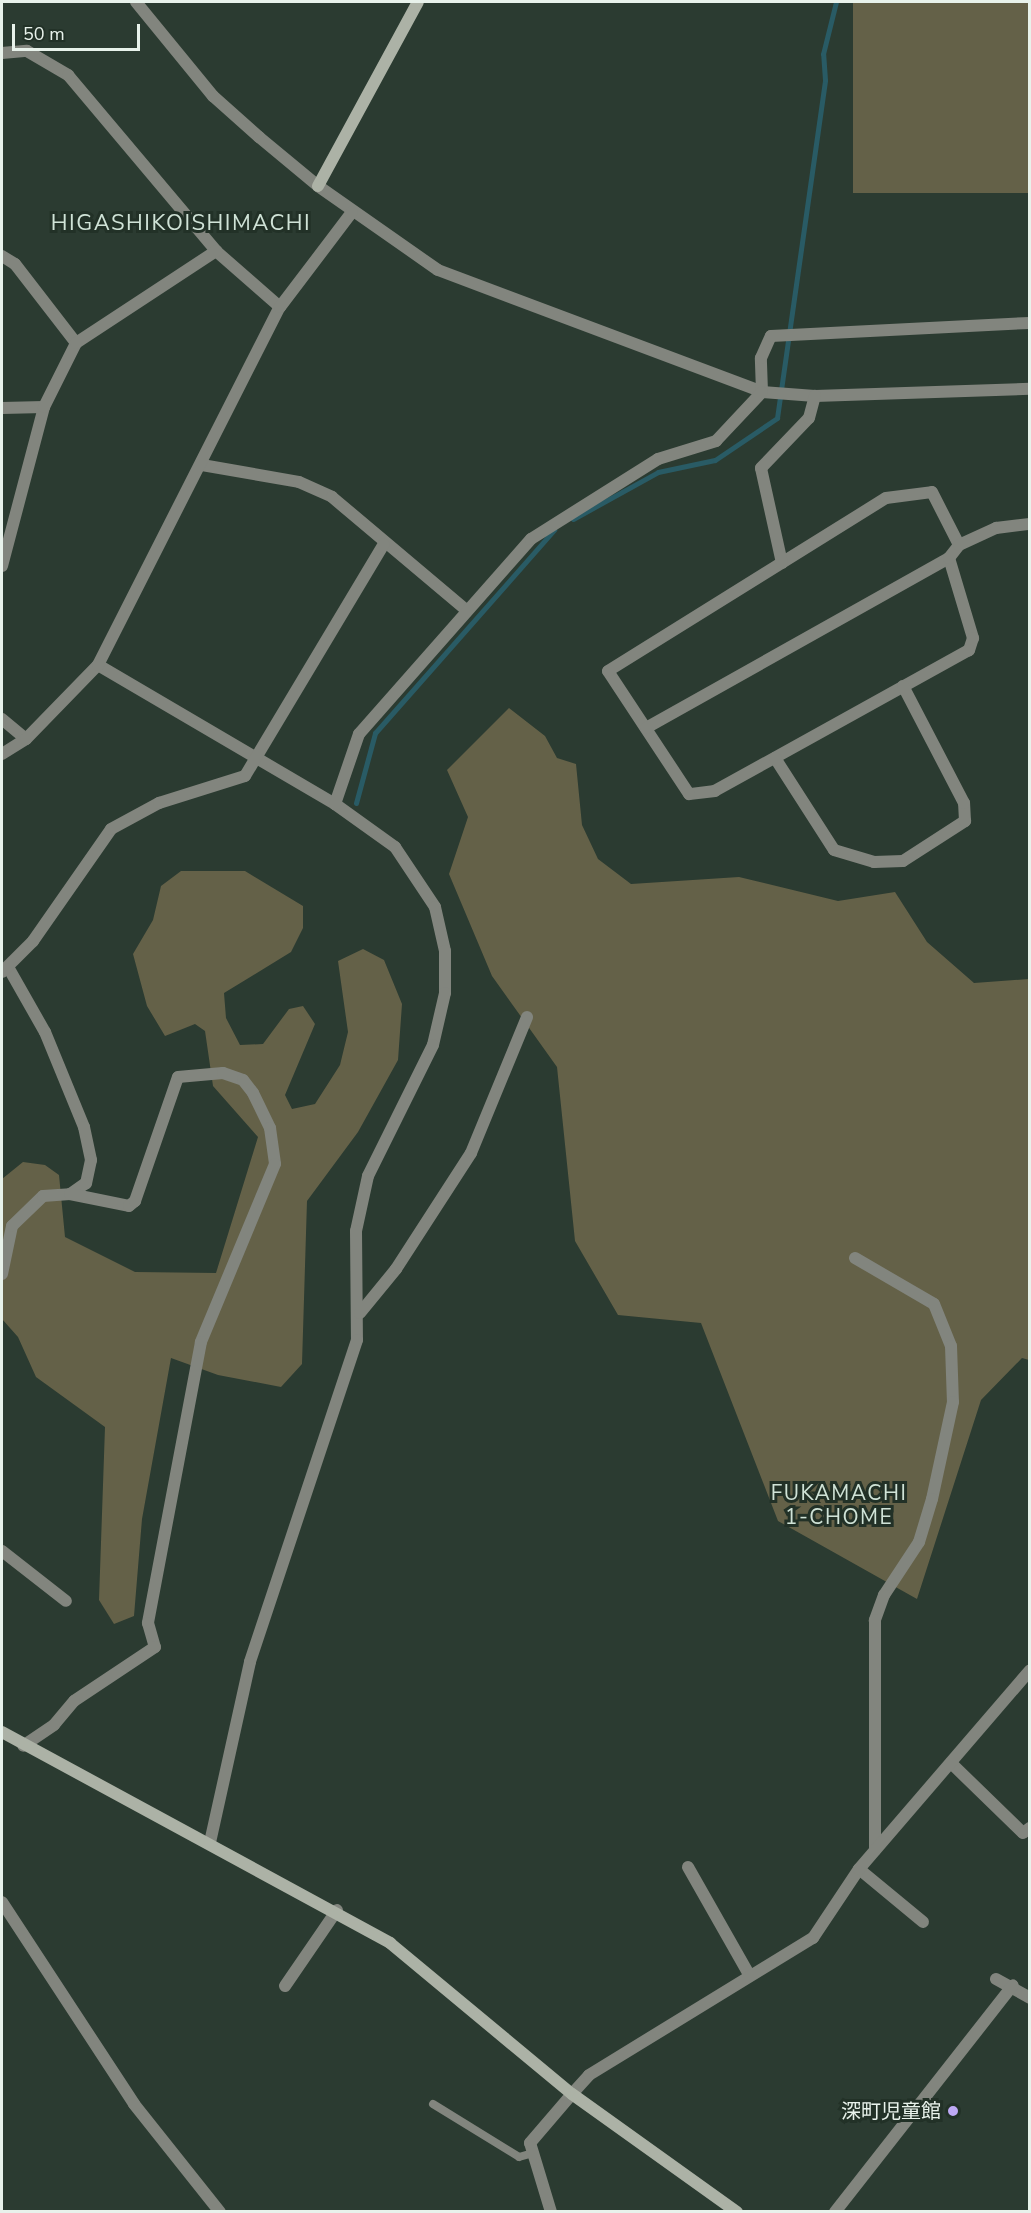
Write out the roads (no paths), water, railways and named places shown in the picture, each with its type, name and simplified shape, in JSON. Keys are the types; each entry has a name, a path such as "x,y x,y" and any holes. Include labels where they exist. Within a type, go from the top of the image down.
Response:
{"street":[{"path":"136,2 213,96 318,186 352,212 438,270 762,392 815,396 1029,389"},
{"path":"318,186 418,2"},
{"path":"2,52 27,51 68,75 216,251 279,307"},
{"path":"2,754 26,739 98,665 202,465 279,307 352,212"},
{"path":"2,566 44,407 76,343 216,251"},
{"path":"2,256 15,264 76,343"},
{"path":"335,804 359,734 531,539 570,510 658,459 716,441 762,392 761,358 771,336 1029,323"},
{"path":"782,563 761,468 809,418 815,396"},
{"path":"2,408 44,407"},
{"path":"202,465 299,482 332,497 384,544 466,610"},
{"path":"949,558 971,644 903,687 716,791 689,794 608,671 886,498 932,492 959,544"},
{"path":"646,728 949,558 959,544 996,528 1029,524"},
{"path":"70,1194 86,1182 91,1160 84,1127 45,1032 5,970 57,910 111,829 159,803 246,776 254,758 384,544"},
{"path":"98,665 335,804 395,847 422,882 445,951 445,993 433,1045 368,1176 356,1231 360,1313 357,1340 249,1662 210,1842"},
{"path":"775,758 834,850 874,862 903,861 965,821 964,803 903,687"},
{"path":"2,719 26,739"},
{"path":"360,1313 396,1269 471,1153 527,1017"},
{"path":"2,1274 12,1226 27,1208 43,1196 70,1194 108,1204 135,1201 178,1077 223,1073 243,1080 270,1128 274,1164 201,1342 148,1623 155,1647 74,1701 54,1725 24,1746"},
{"path":"855,1258 934,1304 945,1321 952,1368 953,1402 919,1542 884,1595 875,1620 875,1850"},
{"path":"2,1551 66,1601"},
{"path":"551,2211 530,2143 572,2094 589,2075 813,1938 859,1869 1029,1670"},
{"path":"2,1732 24,1746 337,1910 432,1974 572,2094 737,2211"},
{"path":"951,1763 1023,1833 1029,1828"},
{"path":"688,1868 750,1976"},
{"path":"859,1869 923,1922"},
{"path":"2,1902 134,2104 220,2211"},
{"path":"285,1986 337,1910"},
{"path":"996,1979 1013,1985 1029,1998"},
{"path":"835,2211 1013,1985"}],"lane":[{"path":"434,2104 519,2157 533,2153"}],"waterway":[{"path":"573,519 658,472 715,460 777,418 825,80 823,54 836,2"},
{"path":"356,803 375,733 554,530"}],"place":[{"name":"深町児童館","path":"953,2111"}],"district":[{"name":"HIGASHIKOISHIMACHI","path":"181,224"},
{"name":"FUKAMACHI 1-CHOME","path":"839,1505"}]}
